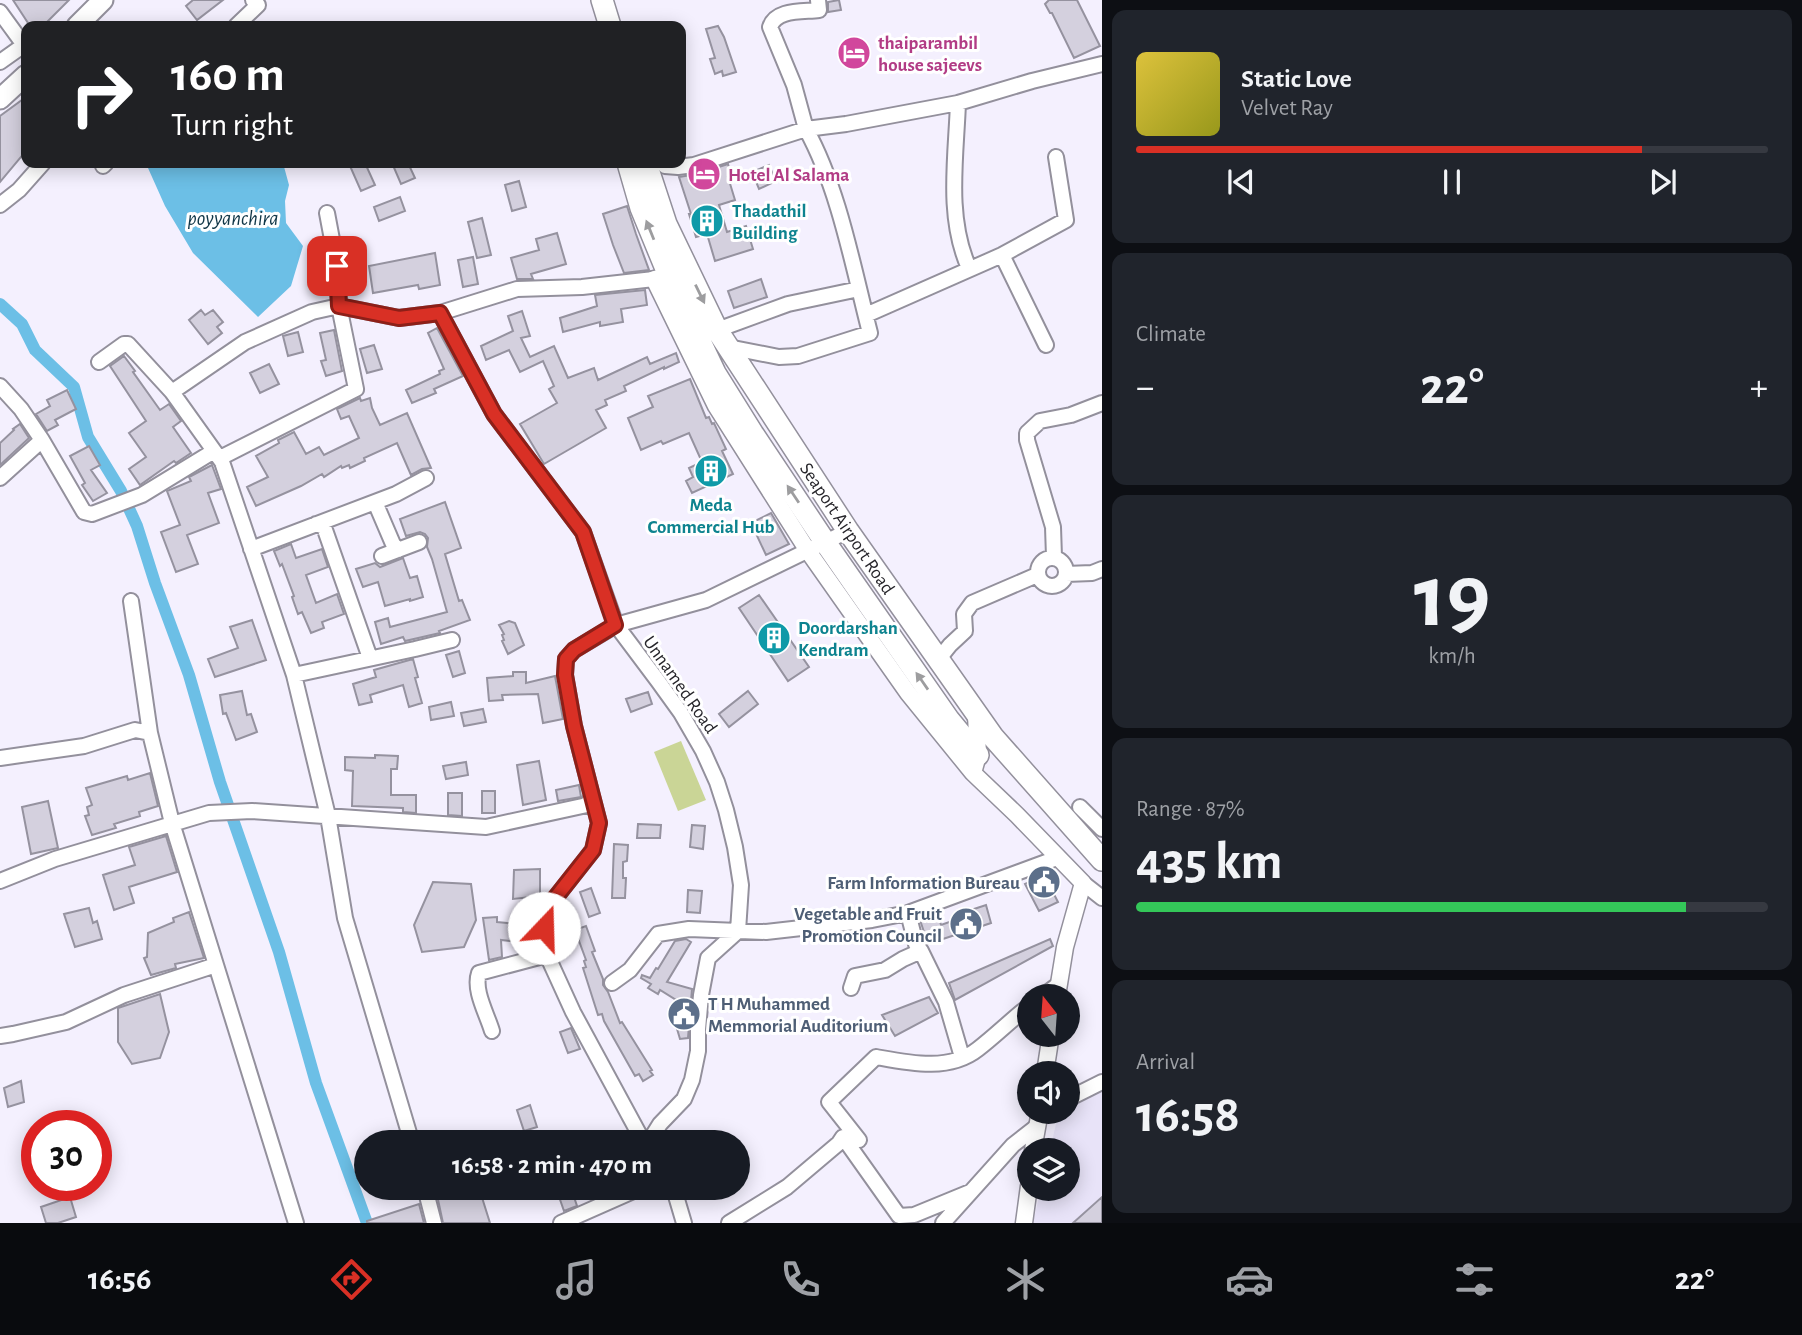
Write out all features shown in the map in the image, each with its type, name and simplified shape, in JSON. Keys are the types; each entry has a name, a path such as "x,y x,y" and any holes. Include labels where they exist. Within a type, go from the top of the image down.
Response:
{"main road":[{"path":"82,21 103,0"},
{"path":"588,0 593,21"},
{"path":"603,0 609,21"},
{"path":"0,99 21,80"},
{"name":"Seaport Airport Road","path":"629,168 661,277 715,373 817,546 949,720 976,764"},
{"name":"Seaport Airport Road","path":"648,168 666,224 723,339 848,531 976,715 1102,860"}],"street":[{"path":"241,21 258,5 253,0"},
{"path":"723,339 779,357 798,356 870,333 839,209 806,128 794,85 770,27 776,17 783,14 818,10 818,0"},
{"path":"0,12 21,41"},
{"path":"0,62 21,49"},
{"path":"686,166 806,128 846,124 958,103 1019,84 1102,64"},
{"path":"958,103 954,210 961,252 969,268"},
{"path":"866,315 1002,255 1066,220 1056,157"},
{"path":"0,205 19,190 39,168"},
{"path":"0,386 22,409 84,512 92,514 142,495 217,454 356,389 339,306 337,266 327,213"},
{"path":"1002,255 1046,345"},
{"path":"172,392 246,342 312,312 339,306 399,318 440,313 517,289 582,287 661,277"},
{"path":"723,339 788,304 859,289"},
{"name":"Unnamed Road","path":"440,313 494,414 583,532 615,625 681,713 703,751 717,782 732,834 741,885 738,931"},
{"path":"99,362 124,344 128,344 172,392 217,454 295,675 328,816 345,918 408,1130"},
{"path":"1054,557 1052,527 1027,433 1040,421 1071,415 1102,403"},
{"path":"0,478 42,440"},
{"path":"251,549 396,494 426,478"},
{"path":"375,502 398,550"},
{"path":"316,524 324,527 370,658"},
{"path":"637,1130 573,1012 547,955 543,937 552,902 593,850 599,823 574,726 565,675 566,659 574,650 615,625 706,600 848,531"},
{"path":"382,556 419,542"},
{"path":"1054,557 1061,560 1066,574 1062,581 1048,586 1041,582 1037,568 1047,558 1054,557"},
{"path":"1066,574 1092,573 1102,569"},
{"path":"938,660 965,631 964,614 972,603 1037,575"},
{"path":"131,601 150,733 172,822 296,1223"},
{"path":"295,675 452,640"},
{"path":"976,715 976,764 1017,815 1057,858 1102,898"},
{"path":"0,758 84,746 135,730 150,733"},
{"path":"0,881 55,859 209,813 252,811 486,827 587,805 592,796"},
{"path":"1080,807 1102,829"},
{"path":"612,983 630,970 658,934 689,929 765,932 908,913 1057,858"},
{"path":"1059,984 1065,947 1083,883"},
{"path":"908,913 916,944 946,1002 962,1057"},
{"path":"656,1130 684,1099 692,1080 698,1051 701,995 708,958 738,931"},
{"path":"851,988 855,976 884,970 921,951"},
{"path":"492,1031 478,988 479,973 547,955"},
{"path":"0,1036 66,1022 124,995 216,965"},
{"path":"859,1140 829,1102 876,1058 912,1064 947,1063 976,1051 1017,1015"},
{"path":"1080,1092 1102,1082"},
{"path":"943,1223 1031,1124"},
{"path":"729,1223 787,1187 843,1137 896,1220 970,1192"},
{"path":"428,1200 434,1223"},
{"path":"561,1223 613,1200"},
{"path":"677,1200 684,1223"},
{"path":"1024,1223 1027,1201"}],"shaded area":[{"path":"1102,1090 1102,1223 1033,1223 1038,1201 1080,1201 1080,1138 1053,1138 1056,1124 1080,1124 1080,1100"}],"green space":[{"path":"681,741 706,800 678,811 654,752"}],"water":[{"name":"poyyanchira","path":"148,168 284,168 289,185 285,201 286,223 303,246 291,286 258,317 193,253 165,206"}],"building":[{"path":"13,0 69,0 48,21 27,21"},
{"path":"193,0 223,0 197,20 186,6"},
{"path":"839,0 841,10 828,12 828,2"},
{"path":"1049,0 1077,0 1100,46 1074,58 1045,4"},
{"path":"718,26 736,72 723,76 722,71 715,74 710,59 715,58 706,29"},
{"path":"21,101 21,157 0,182 0,116"},
{"path":"728,164 731,176 728,177 735,200 719,205 727,232 746,226 753,249 715,261 707,234 696,237 679,177"},
{"path":"769,165 776,181 759,189 752,172"},
{"path":"351,168 367,168 375,185 361,191"},
{"path":"394,168 410,168 415,178 401,184"},
{"path":"519,181 526,207 512,211 505,185"},
{"path":"400,197 405,211 379,221 374,207"},
{"path":"627,206 649,270 624,273 613,245 603,214"},
{"path":"482,218 491,255 477,258 468,222"},
{"path":"557,233 566,264 531,274 533,279 517,279 511,258 539,250 536,239"},
{"path":"435,253 440,285 419,289 418,285 373,293 369,266"},
{"path":"473,257 478,284 463,287 458,260"},
{"path":"761,279 767,297 734,308 728,291"},
{"path":"645,290 647,305 621,309 623,322 600,326 600,322 563,332 560,318 597,306 595,295"},
{"path":"201,310 205,315 213,310 223,322 217,327 222,333 208,344 189,320"},
{"path":"522,311 530,336 521,338 530,357 554,346 568,378 594,368 598,380 647,357 650,364 676,353 679,362 624,386 626,391 605,400 607,405 596,410 606,428 544,464 520,424 557,403 549,389 554,386 543,361 520,372 509,350 486,360 481,346 513,331 508,316"},
{"path":"437,328 463,376 434,389 436,393 412,403 406,390 440,374 439,371 444,369 428,333"},
{"path":"334,330 342,371 326,376 321,361 326,360 320,333"},
{"path":"298,332 303,352 288,356 283,336"},
{"path":"374,345 382,369 367,373 360,349"},
{"path":"124,356 160,410 169,404 181,421 173,427 191,453 176,463 174,461 140,485 129,469 146,457 129,433 146,421 110,366"},
{"path":"269,364 279,384 260,393 250,373"},
{"path":"690,379 706,418 709,417 712,424 714,423 726,449 722,451 733,474 692,493 686,481 693,477 689,468 702,462 689,433 641,450 628,418 653,407 648,396"},
{"path":"67,390 76,409 55,420 58,425 47,431 36,414 50,406 47,400"},
{"path":"360,398 361,401 370,398 380,425 407,413 431,468 411,475 397,443 364,458 365,461 350,468 349,465 342,468 341,466 324,477 322,474 256,506 247,487 268,477 256,456 294,432 306,454 319,447 324,455 359,438 349,416 341,419 337,409"},
{"path":"20,424 29,438 0,465 0,443"},
{"path":"89,446 100,465 91,470 107,493 93,501 82,485 85,483 70,456"},
{"path":"212,465 221,489 208,493 219,523 187,535 198,564 176,572 161,532 180,525 167,491 191,481 189,477"},
{"path":"445,502 461,548 445,554 459,601 462,600 470,620 439,631 440,633 405,641 403,637 381,644 375,622 388,618 390,627 447,612 427,547 428,538 420,532 406,536 400,519"},
{"path":"771,513 789,544 766,555 751,523"},
{"path":"291,544 296,558 322,549 328,567 306,575 316,603 337,594 344,614 322,622 324,628 311,633 302,612 298,614 282,564 280,566 274,551"},
{"path":"403,558 410,578 417,576 423,597 385,606 378,582 363,587 356,569 375,563 380,567"},
{"name":"Doordarshan Kendram","path":"759,595 809,667 788,681 739,608"},
{"path":"252,620 266,660 215,677 208,659 238,648 230,627"},
{"path":"509,621 515,623 524,645 508,654 502,641 504,634 499,625"},
{"path":"459,651 465,673 453,677 446,655"},
{"path":"413,659 422,703 409,707 403,685 370,695 372,702 359,705 353,684 376,677 374,670"},
{"path":"513,672 526,672 526,683 555,676 563,719 543,723 538,694 502,695 503,700 489,701 487,678 513,676"},
{"path":"242,691 247,715 251,714 257,732 236,740 226,713 223,714 220,695"},
{"path":"748,691 758,704 729,727 719,714"},
{"path":"648,692 652,704 631,712 626,699"},
{"path":"451,702 454,716 431,720 429,707"},
{"path":"483,709 486,722 464,726 461,713"},
{"path":"375,755 398,756 397,769 391,769 391,795 416,795 416,813 403,812 403,808 352,806 353,771 345,770 345,757 375,758"},
{"path":"539,761 546,800 523,805 517,765"},
{"path":"466,762 468,775 446,779 443,766"},
{"path":"150,773 158,806 139,812 140,816 114,824 116,828 92,835 85,816 89,815 87,807 92,805 86,788 127,776 128,780"},
{"path":"579,785 581,797 558,801 556,790"},
{"path":"482,791 495,791 495,813 482,813"},
{"path":"448,793 462,793 462,816 448,815"},
{"path":"48,801 58,848 31,854 22,807"},
{"path":"638,824 661,825 660,838 637,838"},
{"path":"692,825 705,826 703,849 690,847"},
{"path":"166,836 177,872 129,887 134,903 114,910 103,875 135,865 129,847"},
{"path":"614,844 628,845 627,861 623,862 623,878 626,878 625,898 612,898"},
{"path":"540,869 540,896 513,899 514,870"},
{"path":"1044,875 1058,902 1039,911 1025,884"},
{"path":"433,882 471,884 476,920 464,947 422,952 414,925"},
{"path":"591,888 600,913 589,917 580,892"},
{"path":"688,890 702,891 700,913 687,912"},
{"name":"Vegetable and Fruit Promotion Council","path":"986,905 991,923 928,944 920,920 938,914 941,925 975,913 974,909"},
{"path":"89,908 93,923 97,921 102,939 75,947 64,914"},
{"path":"189,912 204,958 175,964 176,968 151,975 144,958 147,957 148,933"},
{"path":"497,917 497,922 528,925 526,943 501,940 502,957 489,960 483,918"},
{"path":"586,926 603,985 620,1023 622,1022 652,1070 650,1071 653,1075 643,1081 639,1074 635,1076 602,1014 598,1015 583,968 586,967 586,960 575,930"},
{"path":"686,939 691,942 667,982 692,989 688,1038 680,1039 675,1022 676,1000 660,990 658,994 648,988 651,984 641,978 642,975 650,978 675,941"},
{"path":"1050,939 1053,946 955,1000 949,983"},
{"path":"160,994 169,1032 160,1058 132,1064 118,1042 118,1008"},
{"path":"929,997 938,1013 895,1036 882,1015"},
{"path":"571,1028 580,1049 568,1053 560,1032"},
{"path":"21,1081 24,1102 8,1107 4,1088"},
{"path":"530,1105 537,1127 524,1130 517,1110"},
{"path":"1102,1197 1102,1223 1073,1223"},
{"path":"438,1200 483,1200 490,1223 443,1223"},
{"path":"560,1200 575,1200 577,1206 564,1211"},
{"path":"58,1201 71,1201 76,1217 58,1223 46,1223 41,1207"},
{"path":"419,1204 424,1223 367,1223 367,1221"}],"waterway":[{"path":"0,304 22,324 35,350 74,387 88,437 121,491 137,526 189,675 220,782 279,952 316,1083 367,1223"}],"place":[{"name":"thaiparambil house sajeevs","path":"854,53"},
{"name":"Hotel Al Salama","path":"704,174"},
{"name":"Thadathil Building","path":"707,221"},
{"name":"Meda Commercial Hub","path":"711,471"},
{"name":"Doordarshan Kendram","path":"774,638"},
{"name":"Farm Information Bureau","path":"1044,882"},
{"name":"Vegetable and Fruit Promotion Council","path":"966,924"},
{"name":"T H Muhammed Memmorial Auditorium","path":"684,1014"}],"route":[{"path":"337,266 339,306 399,318 440,313 494,414 583,532 615,625 574,650 566,659 565,675 574,726 599,823 593,850 552,902 544,928"}]}
